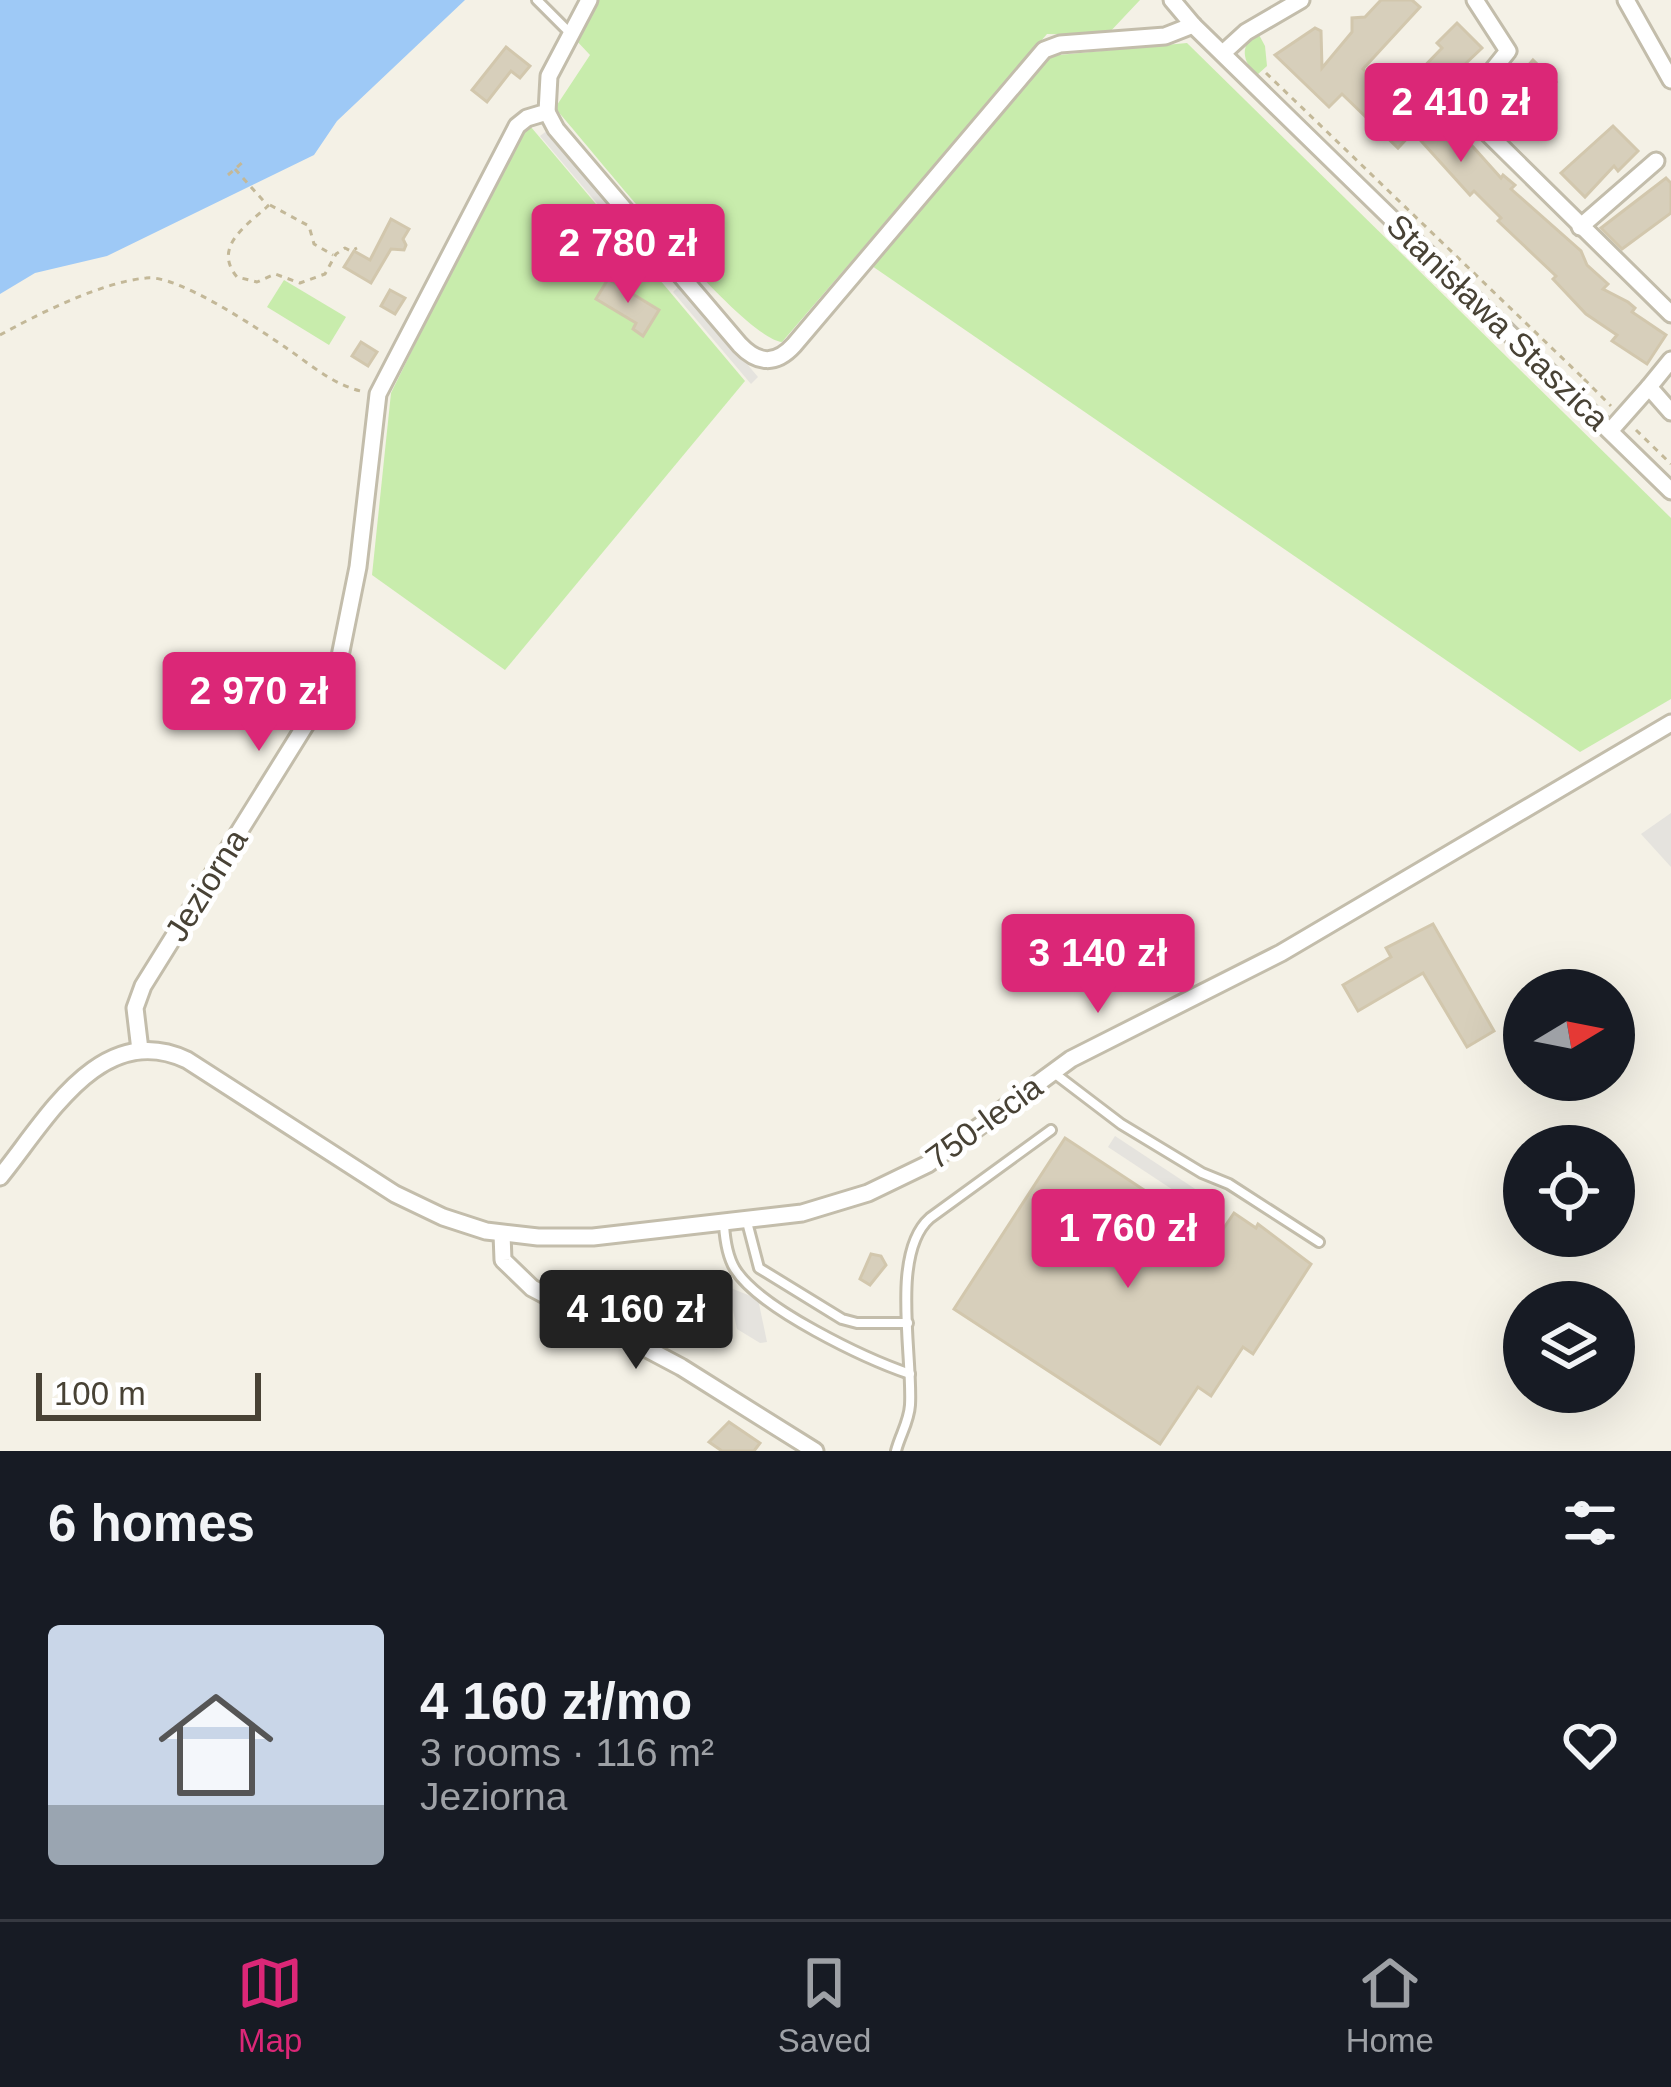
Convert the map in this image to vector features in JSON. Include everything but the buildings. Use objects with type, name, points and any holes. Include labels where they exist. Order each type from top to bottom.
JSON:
[{"type":"street","points":[[589,0],[546,85],[547,112],[556,129],[740,345],[767,362],[794,345],[1044,50],[1060,44],[1172,35],[1193,25]]},
{"type":"street","name":"Stanisława Staszica","points":[[1172,0],[1671,491]]},
{"type":"street","points":[[1223,53],[1246,32],[1301,0]]},
{"type":"street","points":[[1475,0],[1508,51],[1467,102],[1467,113],[1671,314]]},
{"type":"street","points":[[1626,0],[1671,80]]},
{"type":"street","name":"Jeziorna","points":[[140,1050],[137,997],[340,667],[358,567],[378,394],[518,126],[547,112]]},
{"type":"street","points":[[1580,227],[1657,161]]},
{"type":"street","points":[[1610,431],[1671,360]]},
{"type":"street","points":[[1649,387],[1671,412]]},
{"type":"street","name":"750-lecia","points":[[502,1234],[575,1238],[747,1222],[834,1204],[902,1178],[975,1134],[1053,1072],[1097,1045],[1268,960],[1671,723]]},
{"type":"street","points":[[0,1177],[84,1076],[105,1060],[140,1050],[188,1060],[411,1203],[502,1234],[503,1260],[532,1288],[681,1367],[815,1451]]},
{"type":"lane","points":[[537,0],[569,32]]},
{"type":"lane","points":[[1053,1072],[1121,1124],[1229,1184],[1319,1242]]},
{"type":"lane","points":[[896,1451],[909,1416],[910,1248],[922,1226],[1052,1130]]},
{"type":"lane","points":[[747,1222],[759,1268],[831,1315],[857,1323],[908,1323]]},
{"type":"lane","points":[[724,1225],[730,1259],[749,1285],[843,1348],[910,1374]]},
{"type":"path","points":[[1260,79],[1268,71],[1583,378]]},
{"type":"path","points":[[228,175],[243,162]]},
{"type":"path","points":[[235,169],[268,206]]},
{"type":"path","points":[[335,256],[314,244],[309,226],[271,203],[230,244],[230,268],[237,277],[257,282],[275,274],[300,283],[326,274],[345,248],[357,248]]},
{"type":"path","points":[[0,335],[51,307],[148,277],[175,284],[249,325],[346,388],[378,394]]},
{"type":"green space","points":[[598,0],[1140,0],[1107,35],[1047,34],[782,342],[762,332],[701,277],[555,108],[590,55],[574,38]]},
{"type":"green space","points":[[1258,33],[1267,66],[1257,75],[1245,53]]},
{"type":"green space","points":[[1187,43],[1671,518],[1671,699],[1580,752],[872,266],[1048,56]]},
{"type":"green space","points":[[531,127],[745,381],[505,670],[372,575],[391,393],[520,132]]},
{"type":"green space","points":[[284,280],[346,317],[329,345],[267,307]]},
{"type":"shaded area","points":[[548,130],[669,272],[661,279],[540,136]]},
{"type":"shaded area","points":[[680,285],[758,377],[751,384],[673,292]]},
{"type":"shaded area","points":[[1671,813],[1671,867],[1641,834]]},
{"type":"shaded area","points":[[1115,1136],[1221,1206],[1214,1217],[1108,1147]]},
{"type":"shaded area","points":[[728,1287],[758,1299],[767,1342],[760,1343],[737,1329]]},
{"type":"water","points":[[0,0],[465,0],[337,121],[314,155],[107,256],[35,273],[0,294]]}]
